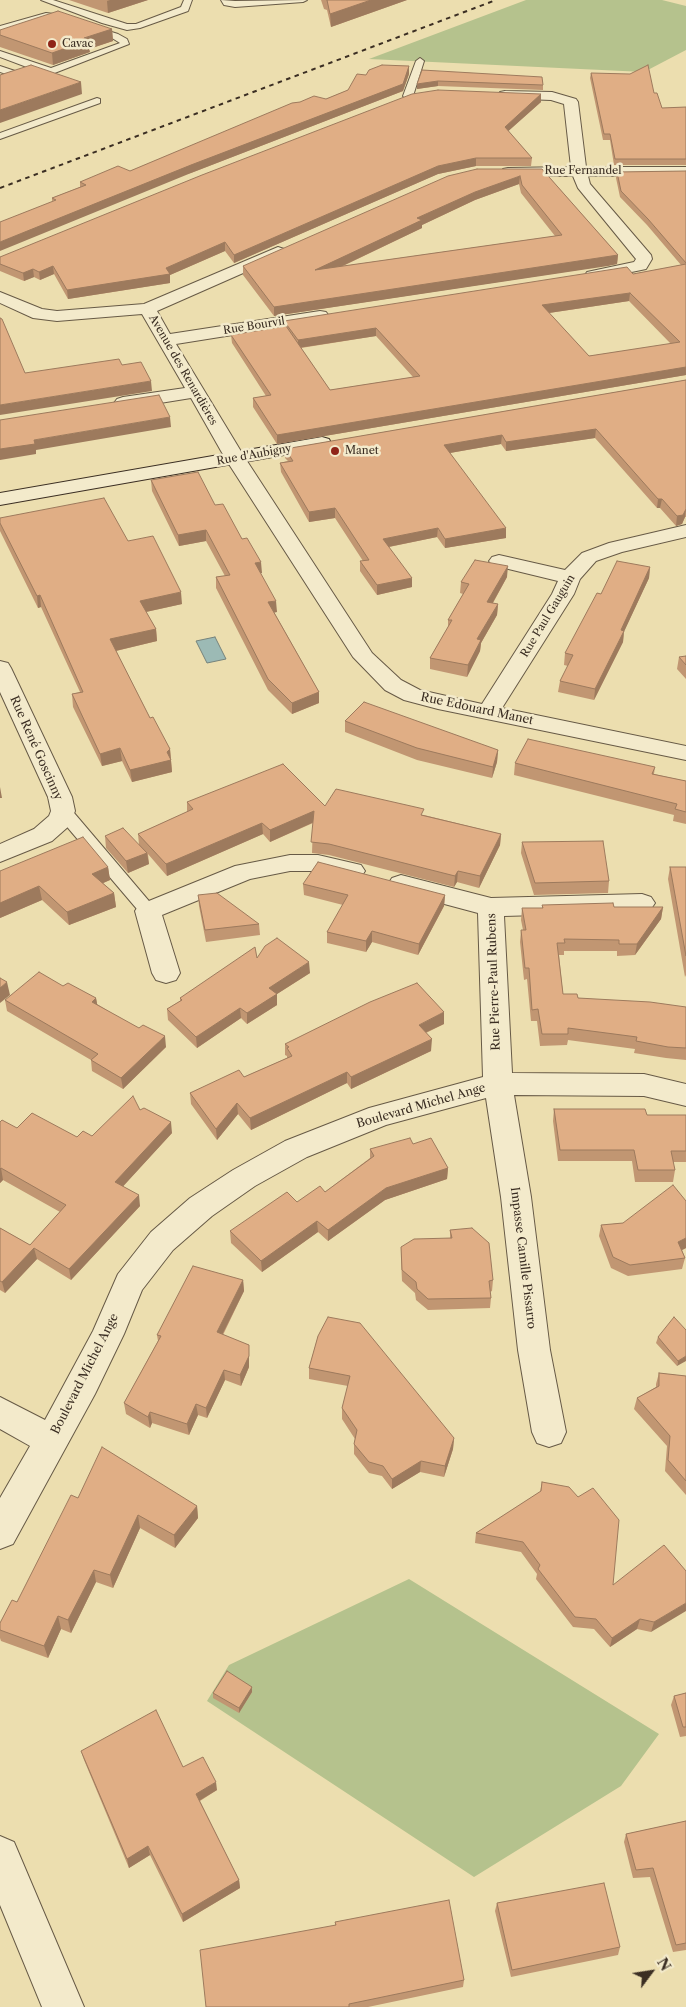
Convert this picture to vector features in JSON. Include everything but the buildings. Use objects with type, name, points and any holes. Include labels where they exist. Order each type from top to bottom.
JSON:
[{"type":"street","points":[[403,98],[423,94]]},
{"type":"street","points":[[495,94],[552,96],[571,102],[583,185],[643,255],[644,259],[640,266],[579,278]]},
{"type":"street","name":"Rue Fernandel","points":[[495,172],[686,171]]},
{"type":"street","points":[[147,309],[288,247]]},
{"type":"street","name":"Avenue des Renardières","points":[[0,297],[39,314],[57,316],[147,309],[234,458]]},
{"type":"street","name":"Rue Bourvil","points":[[166,340],[333,314]]},
{"type":"street","points":[[105,406],[195,392]]},
{"type":"street","name":"Rue d'Aubigny","points":[[0,499],[344,440]]},
{"type":"street","name":"Rue Edouard Manet","points":[[234,458],[364,657],[393,685],[412,695],[438,702],[686,753]]},
{"type":"street","name":"Rue Paul Gauguin","points":[[489,711],[563,594],[570,577],[589,557],[616,547],[686,532]]},
{"type":"street","points":[[500,561],[570,577]]},
{"type":"street","name":"Rue René Goscinny","points":[[0,668],[57,790],[63,811],[60,820],[43,835],[0,854]]},
{"type":"street","points":[[658,747],[686,734]]},
{"type":"street","name":"Rue Pierre-Paul Rubens","points":[[148,911],[244,872],[290,864],[318,862],[491,907],[498,1084]]},
{"type":"street","points":[[491,907],[642,903]]},
{"type":"street","points":[[148,911],[166,973]]},
{"type":"street","name":"Boulevard Michel Ange","points":[[0,1532],[50,1440],[70,1408],[108,1334],[129,1283],[162,1241],[201,1207],[244,1178],[296,1149],[379,1116],[498,1084],[644,1085],[686,1094]]},
{"type":"street","name":"Impasse Camille Pissarro","points":[[498,1084],[516,1197],[534,1350],[549,1432]]},
{"type":"street","points":[[0,1412],[50,1440]]},
{"type":"street","points":[[0,1856],[63,2007]]},
{"type":"lane","points":[[45,0],[127,27],[138,26],[185,9],[188,0]]},
{"type":"lane","points":[[225,0],[227,3],[235,4],[303,0]]},
{"type":"lane","points":[[0,29],[46,16],[56,16],[115,36],[124,41],[125,44],[52,71],[0,54]]},
{"type":"lane","points":[[403,98],[420,61]]},
{"type":"lane","points":[[0,68],[12,73],[0,77]]},
{"type":"lane","points":[[0,136],[97,101]]},
{"type":"lane","points":[[63,811],[148,911]]},
{"type":"green space","points":[[526,0],[662,0],[686,6],[686,50],[644,72],[369,59]]},
{"type":"green space","points":[[409,1579],[659,1734],[621,1786],[474,1877],[207,1701],[229,1665]]},
{"type":"water","points":[[215,637],[226,659],[207,663],[196,641]]},
{"type":"railway","points":[[0,188],[496,0]]},
{"type":"place","name":"Cavac","points":[[52,44]]},
{"type":"place","name":"Manet","points":[[335,451]]}]
